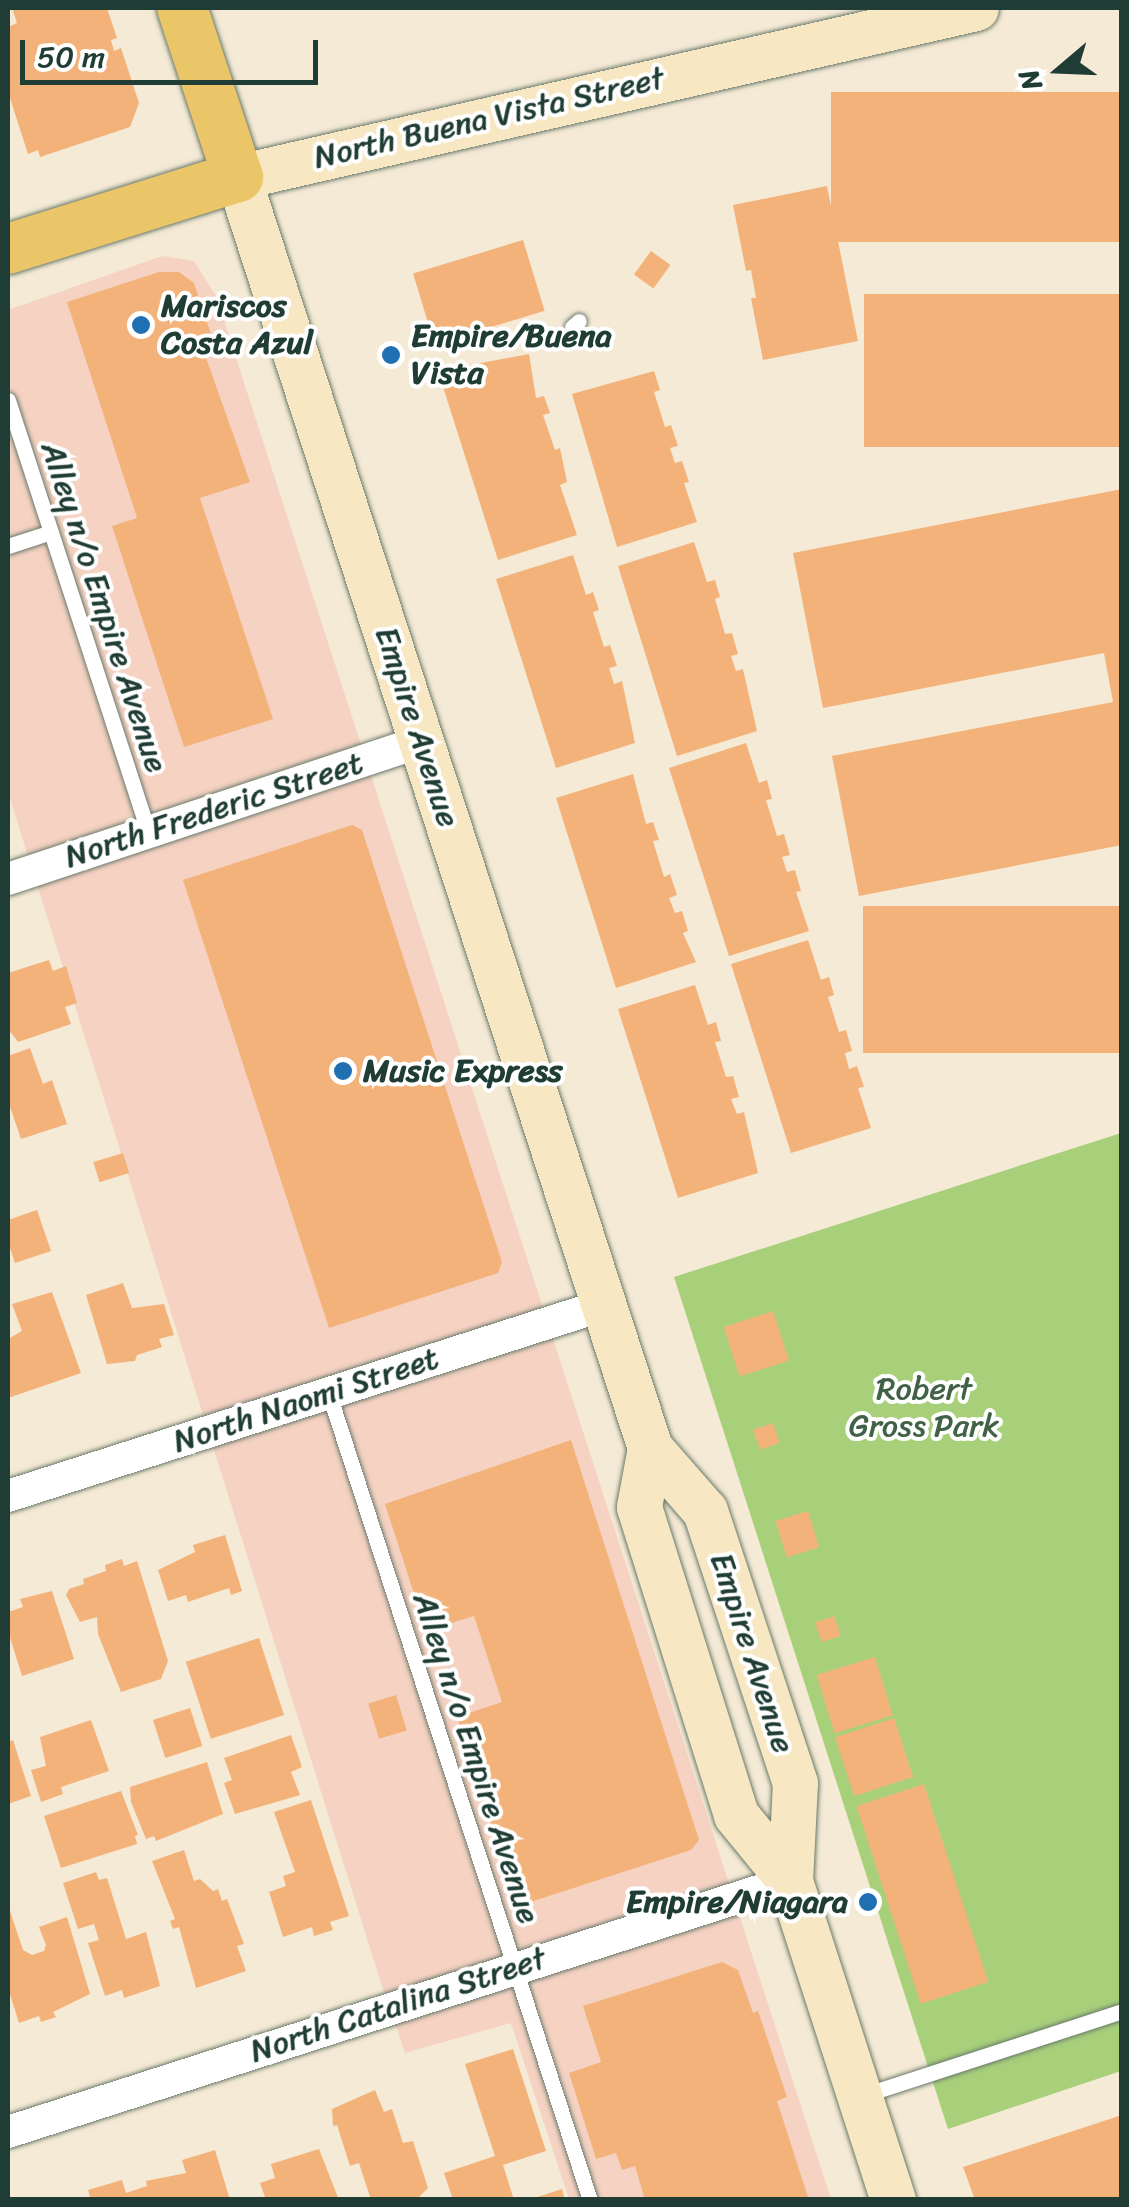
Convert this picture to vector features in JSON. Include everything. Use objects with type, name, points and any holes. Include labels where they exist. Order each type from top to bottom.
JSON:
[{"type":"main road","name":"Empire Avenue","points":[[182,8],[650,1448],[706,1510],[795,1783],[790,1881],[894,2200]]},
{"type":"main road","name":"North Buena Vista Street","points":[[8,249],[238,177],[976,8]]},
{"type":"main road","name":"Empire Avenue","points":[[650,1448],[639,1507],[736,1815],[790,1881]]},
{"type":"street","name":"North Frederic Street","points":[[8,879],[420,742]]},
{"type":"street","name":"North Naomi Street","points":[[8,1496],[604,1306]]},
{"type":"street","name":"North Catalina Street","points":[[8,2132],[790,1881]]},
{"type":"lane","name":"Alley n/o Empire Avenue","points":[[8,400],[148,831]]},
{"type":"lane","points":[[8,546],[51,532]]},
{"type":"lane","name":"Alley n/o Empire Avenue","points":[[328,1391],[590,2200]]},
{"type":"lane","points":[[860,2096],[1122,2011]]},
{"type":"shaded area","points":[[162,256],[194,261],[216,296],[831,2199],[569,2199],[511,2023],[405,2053],[8,792],[8,310]]},
{"type":"green space","name":"Robert Gross Park","points":[[1121,1133],[1121,2071],[948,2129],[674,1277]]},
{"type":"building","points":[[12,8],[107,8],[117,38],[111,40],[114,51],[121,48],[139,103],[130,127],[40,157],[38,150],[28,154],[8,92],[8,27],[17,23]]},
{"type":"building","points":[[831,92],[1122,92],[1122,242],[831,242]]},
{"type":"building","points":[[827,186],[858,341],[763,360],[751,298],[756,298],[751,270],[746,271],[733,205]]},
{"type":"building","points":[[523,240],[545,311],[435,344],[413,274]]},
{"type":"building","points":[[651,251],[670,265],[653,289],[634,274]]},
{"type":"building","points":[[159,272],[179,272],[194,283],[216,349],[204,352],[250,482],[200,498],[273,719],[184,747],[112,526],[137,518],[67,302]]},
{"type":"building","points":[[864,294],[1122,294],[1122,447],[864,447]]},
{"type":"building","points":[[529,354],[536,398],[544,396],[550,413],[543,415],[555,450],[560,448],[567,482],[560,485],[577,535],[498,560],[438,371]]},
{"type":"building","points":[[654,371],[660,390],[654,392],[665,427],[671,425],[678,446],[670,448],[675,463],[682,461],[689,482],[684,483],[697,522],[617,547],[572,394]]},
{"type":"building","points":[[1122,489],[1122,845],[859,896],[832,756],[1113,702],[1104,653],[823,708],[793,553]]},
{"type":"building","points":[[694,542],[707,582],[715,580],[720,597],[715,599],[725,634],[732,633],[738,654],[731,656],[736,671],[743,669],[757,731],[677,756],[618,566]]},
{"type":"building","points":[[573,555],[586,595],[593,592],[599,610],[593,612],[604,647],[610,645],[617,666],[609,668],[614,684],[622,681],[635,743],[556,768],[496,579]]},
{"type":"building","points":[[746,743],[759,783],[767,780],[772,799],[766,800],[777,836],[784,834],[790,855],[782,857],[787,872],[795,870],[801,891],[796,892],[809,931],[729,956],[669,768]]},
{"type":"building","points":[[633,774],[646,824],[653,822],[659,840],[653,841],[664,877],[670,874],[677,895],[669,898],[675,913],[682,911],[688,931],[683,933],[696,962],[616,988],[556,798]]},
{"type":"building","name":"Music Express","points":[[352,825],[362,830],[502,1262],[498,1273],[329,1328],[183,880]]},
{"type":"building","points":[[863,906],[1122,906],[1122,1053],[863,1053]]},
{"type":"building","points":[[808,940],[821,980],[829,977],[834,995],[828,997],[839,1032],[846,1030],[852,1051],[845,1053],[849,1069],[857,1066],[864,1087],[858,1088],[871,1128],[791,1153],[731,964]]},
{"type":"building","points":[[49,960],[53,971],[66,966],[77,1003],[65,1007],[71,1024],[18,1042],[8,1029],[8,973]]},
{"type":"building","points":[[695,985],[708,1025],[716,1022],[721,1041],[715,1042],[726,1077],[733,1076],[739,1097],[731,1099],[737,1114],[744,1112],[758,1173],[678,1198],[618,1009]]},
{"type":"building","points":[[30,1048],[43,1084],[52,1080],[67,1124],[21,1139],[8,1101],[8,1056]]},
{"type":"building","points":[[123,1153],[129,1173],[99,1182],[93,1162]]},
{"type":"building","points":[[37,1210],[51,1251],[15,1263],[8,1242],[8,1220]]},
{"type":"building","points":[[123,1283],[132,1308],[164,1304],[174,1335],[159,1339],[162,1347],[137,1355],[135,1361],[107,1364],[86,1295]]},
{"type":"building","points":[[52,1292],[81,1373],[8,1398],[8,1339],[22,1331],[12,1304]]},
{"type":"building","points":[[773,1311],[789,1360],[740,1377],[724,1327]]},
{"type":"building","points":[[773,1423],[780,1443],[760,1450],[753,1430]]},
{"type":"building","points":[[571,1440],[699,1840],[691,1850],[515,1907],[457,1717],[502,1702],[474,1616],[426,1631],[385,1504]]},
{"type":"building","points":[[808,1511],[819,1547],[787,1557],[775,1521]]},
{"type":"building","points":[[225,1535],[242,1591],[231,1595],[229,1588],[188,1602],[186,1595],[168,1601],[158,1570],[195,1552],[193,1545]]},
{"type":"building","points":[[122,1559],[124,1566],[137,1561],[168,1661],[161,1679],[121,1692],[98,1634],[97,1617],[80,1622],[66,1595],[69,1589],[84,1584],[83,1579],[106,1571],[105,1565]]},
{"type":"building","points":[[52,1591],[74,1659],[22,1676],[8,1631],[8,1612],[23,1607],[20,1599]]},
{"type":"building","points":[[834,1616],[841,1636],[822,1642],[815,1623]]},
{"type":"building","points":[[259,1638],[284,1715],[211,1739],[186,1662]]},
{"type":"building","points":[[875,1657],[893,1715],[835,1733],[817,1675]]},
{"type":"building","points":[[396,1695],[407,1730],[379,1739],[368,1703]]},
{"type":"building","points":[[190,1708],[202,1746],[165,1758],[153,1720]]},
{"type":"building","points":[[894,1718],[913,1777],[854,1796],[835,1737]]},
{"type":"building","points":[[91,1720],[109,1771],[61,1787],[63,1794],[41,1802],[31,1770],[46,1766],[40,1737]]},
{"type":"building","points":[[291,1735],[302,1767],[291,1772],[300,1795],[235,1814],[224,1783],[232,1780],[224,1758]]},
{"type":"building","points":[[13,1740],[31,1796],[8,1804],[8,1742]]},
{"type":"building","points":[[207,1762],[223,1814],[156,1841],[154,1836],[146,1839],[131,1802],[130,1787]]},
{"type":"building","points":[[924,1784],[988,1982],[921,2004],[856,1806]]},
{"type":"building","points":[[121,1791],[138,1835],[137,1844],[61,1868],[44,1816]]},
{"type":"building","points":[[311,1800],[349,1916],[330,1922],[333,1930],[314,1936],[312,1927],[283,1937],[269,1892],[286,1886],[283,1876],[295,1872],[274,1812]]},
{"type":"building","points":[[184,1850],[194,1881],[200,1879],[213,1891],[218,1889],[222,1901],[227,1899],[244,1944],[237,1946],[246,1971],[196,1988],[179,1927],[173,1929],[170,1921],[175,1919],[152,1861]]},
{"type":"building","points":[[96,1872],[99,1880],[107,1878],[126,1939],[146,1932],[160,1986],[124,1998],[122,1990],[105,1996],[88,1943],[99,1940],[94,1924],[78,1929],[63,1883]]},
{"type":"building","points":[[8,1905],[23,1950],[32,1955],[44,1951],[46,1945],[39,1927],[67,1917],[90,1994],[53,2012],[56,2017],[41,2022],[39,2016],[19,2023],[8,1988]]},
{"type":"building","points":[[722,1962],[738,1970],[753,2013],[758,2011],[787,2097],[777,2101],[809,2200],[645,2200],[635,2166],[622,2170],[616,2153],[596,2159],[569,2073],[601,2062],[583,2006]]},
{"type":"building","points":[[513,2049],[546,2151],[503,2165],[514,2200],[453,2200],[444,2173],[495,2156],[465,2064]]},
{"type":"building","points":[[375,2090],[384,2112],[392,2109],[403,2143],[413,2141],[428,2188],[416,2200],[371,2200],[359,2163],[350,2166],[337,2125],[333,2126],[332,2109]]},
{"type":"building","points":[[1122,2115],[1122,2200],[975,2200],[963,2167]]},
{"type":"building","points":[[319,2149],[339,2200],[266,2200],[260,2183],[275,2178],[271,2164]]},
{"type":"building","points":[[215,2150],[230,2200],[91,2200],[88,2190],[122,2180],[126,2193],[147,2186],[146,2181],[186,2173],[182,2160]]},
{"type":"building","points":[[562,2189],[565,2200],[531,2200],[531,2199]]},
{"type":"place","name":"Mariscos Costa Azul","points":[[141,325]]},
{"type":"place","name":"Empire/Buena Vista","points":[[391,355]]},
{"type":"place","name":"Music Express","points":[[343,1071]]},
{"type":"place","name":"Empire/Niagara","points":[[868,1902]]}]
